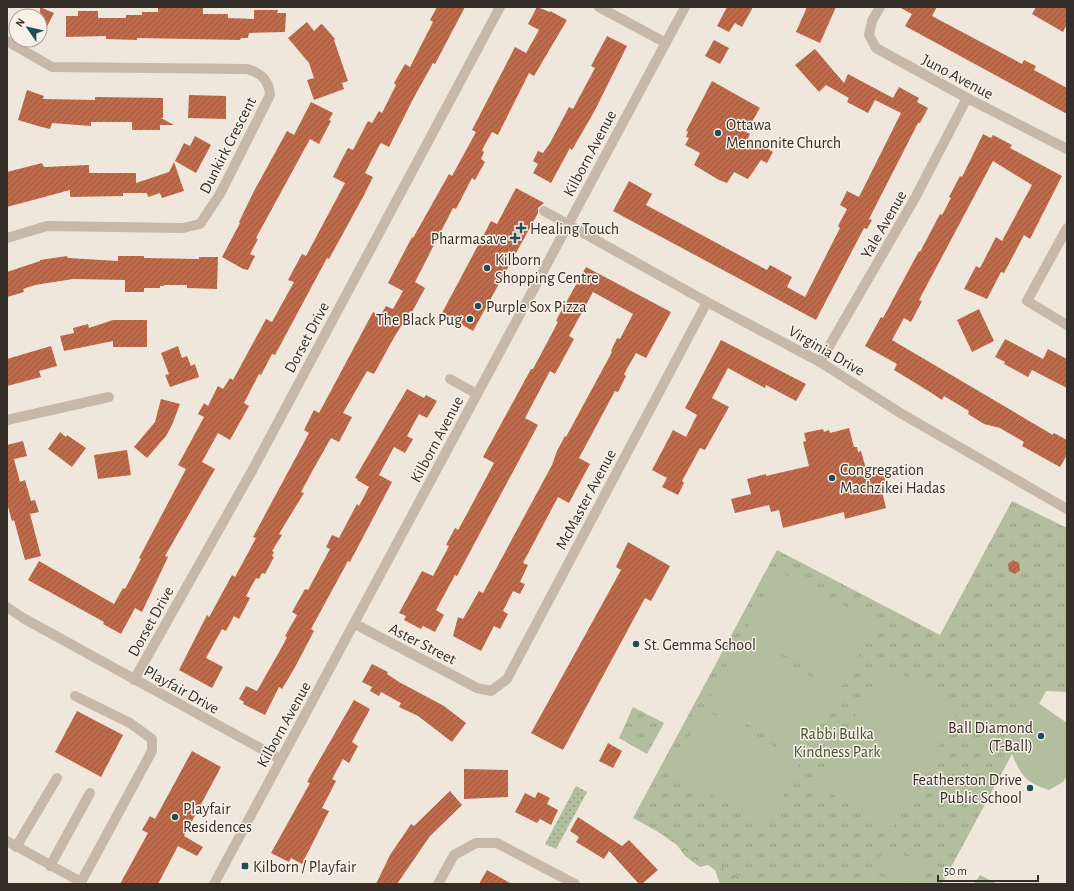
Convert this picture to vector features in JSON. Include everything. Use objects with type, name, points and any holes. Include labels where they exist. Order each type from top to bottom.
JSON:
[{"type":"street","name":"Dorset Drive","points":[[134,680],[253,469],[500,7]]},
{"type":"street","points":[[599,7],[666,43]]},
{"type":"street","name":"Kilborn Avenue","points":[[214,884],[280,759],[355,624],[568,223],[685,7]]},
{"type":"street","name":"Juno Avenue","points":[[880,7],[872,21],[868,35],[876,48],[967,98],[1067,149]]},
{"type":"street","name":"Dunkirk Crescent","points":[[7,41],[52,67],[247,69],[256,72],[264,78],[269,85],[270,95],[220,194],[200,224],[183,228],[47,226],[7,238]]},
{"type":"street","name":"Yale Avenue","points":[[820,362],[915,198],[967,98]]},
{"type":"street","name":"Virginia Drive","points":[[544,211],[568,223],[707,302],[820,362],[902,414],[1067,509]]},
{"type":"street","points":[[1067,228],[1027,301],[1067,325]]},
{"type":"street","name":"McMaster Avenue","points":[[477,688],[491,691],[506,679],[707,302]]},
{"type":"street","points":[[450,379],[477,394]]},
{"type":"street","points":[[7,420],[109,397]]},
{"type":"street","name":"Playfair Drive","points":[[7,608],[134,680],[280,759]]},
{"type":"street","name":"Aster Street","points":[[355,624],[477,688]]},
{"type":"street","points":[[7,841],[81,882],[152,752],[152,739],[130,723],[76,696]]},
{"type":"street","points":[[16,846],[57,778]]},
{"type":"street","points":[[50,866],[90,793]]},
{"type":"street","points":[[438,884],[454,855],[476,843],[497,843],[575,884]]},
{"type":"green space","name":"Rabbi Bulka Kindness Park","points":[[1012,501],[1067,528],[1067,692],[1046,691],[942,884],[753,884],[633,818],[777,550],[940,635]]},
{"type":"green space","points":[[777,570],[876,622],[842,686],[744,634]]},
{"type":"green space","points":[[740,639],[839,691],[805,754],[707,703]]},
{"type":"green space","points":[[884,664],[961,706],[893,828],[817,786]]},
{"type":"green space","name":"Ball Diamond (T-Ball)","points":[[1034,700],[1067,723],[1067,776],[1063,782],[1049,790],[1033,784],[1024,776],[1010,749],[1024,709]]},
{"type":"green space","points":[[633,707],[664,723],[647,754],[619,738]]},
{"type":"green space","points":[[703,709],[801,761],[768,825],[670,773]]},
{"type":"green space","points":[[576,786],[587,792],[556,849],[545,844]]},
{"type":"green space","points":[[648,825],[811,884],[720,884],[715,870],[708,865],[700,867],[685,856],[677,845]]},
{"type":"green space","points":[[885,846],[928,866],[919,884],[913,884],[876,865]]},
{"type":"green space","points":[[872,872],[897,884],[866,884]]},
{"type":"green space","points":[[980,875],[997,884],[974,884]]},
{"type":"building","points":[[158,7],[203,7],[203,14],[228,14],[228,18],[254,19],[254,10],[278,10],[277,13],[286,13],[285,32],[249,33],[248,38],[241,38],[240,40],[137,38],[137,40],[106,39],[106,36],[66,37],[66,16],[78,16],[78,11],[98,11],[98,18],[126,18],[126,15],[142,15],[142,12],[158,12]]},
{"type":"building","points":[[437,7],[465,7],[435,64],[433,63],[412,101],[389,147],[381,143],[379,146],[365,173],[373,177],[363,197],[329,259],[327,258],[275,355],[272,354],[261,375],[259,374],[244,403],[249,406],[230,440],[218,433],[202,462],[215,469],[165,556],[168,557],[142,612],[135,608],[121,634],[103,624],[104,622],[28,580],[39,561],[114,604],[123,588],[125,589],[141,559],[139,558],[186,469],[178,465],[204,417],[198,414],[204,403],[208,406],[218,386],[223,389],[230,378],[233,380],[266,319],[272,322],[294,282],[288,280],[302,254],[306,256],[345,183],[333,177],[341,161],[348,148],[353,150],[368,121],[372,123],[379,111],[382,113],[396,85],[394,83],[405,64],[410,67],[433,22],[430,20]]},
{"type":"building","points":[[537,7],[550,11],[567,20],[534,76],[529,73],[498,135],[492,132],[482,150],[484,152],[481,159],[485,162],[475,180],[472,178],[456,209],[453,208],[415,282],[425,288],[412,312],[410,311],[374,374],[367,371],[343,413],[352,417],[339,442],[331,438],[314,468],[301,492],[304,493],[279,534],[282,535],[272,551],[274,552],[272,556],[274,557],[265,574],[262,573],[259,579],[256,578],[246,596],[250,598],[239,619],[234,616],[226,631],[222,629],[206,658],[223,667],[212,688],[179,670],[207,615],[209,617],[232,575],[235,577],[256,538],[253,537],[309,433],[304,430],[314,410],[319,413],[373,312],[380,316],[386,306],[393,309],[403,291],[388,283],[412,237],[413,238],[449,174],[452,176],[476,132],[472,130],[515,47],[526,53],[539,30],[528,24]]},
{"type":"building","points":[[727,7],[753,7],[742,27],[735,23],[729,32],[717,26]]},
{"type":"building","points":[[807,7],[836,7],[820,43],[796,32]]},
{"type":"building","points":[[899,7],[937,7],[932,16],[1022,64],[1024,60],[1036,66],[1034,70],[1067,88],[1067,114],[905,26],[912,14]]},
{"type":"building","points":[[1036,7],[1067,7],[1067,24],[1063,32],[1032,14]]},
{"type":"building","points":[[48,10],[54,13],[48,25]]},
{"type":"building","points":[[307,22],[314,31],[321,24],[323,25],[335,39],[334,40],[348,81],[342,83],[344,89],[314,100],[307,80],[314,78],[309,63],[288,38]]},
{"type":"building","points":[[607,36],[627,46],[594,112],[572,150],[570,148],[551,183],[533,173],[538,164],[533,161],[538,151],[543,153],[550,143],[569,107],[573,109],[595,68],[591,66]]},
{"type":"building","points":[[714,40],[729,48],[720,64],[705,56]]},
{"type":"building","points":[[815,49],[844,83],[848,74],[893,98],[899,87],[919,98],[917,102],[928,108],[920,123],[918,123],[869,219],[872,220],[867,229],[864,228],[816,320],[613,211],[629,181],[652,194],[646,205],[767,270],[770,265],[792,277],[787,287],[805,297],[840,228],[838,226],[847,209],[840,205],[847,191],[859,197],[901,113],[875,100],[868,113],[847,102],[849,98],[826,85],[819,92],[795,65]]},
{"type":"building","name":"Ottawa Mennonite Church","points":[[712,81],[760,108],[746,132],[750,134],[748,138],[773,152],[767,163],[761,160],[748,179],[734,172],[727,183],[719,180],[694,165],[700,153],[685,145],[689,138],[686,137],[688,132],[686,131]]},
{"type":"building","points":[[27,90],[44,96],[43,99],[95,100],[95,97],[163,98],[163,118],[161,118],[174,125],[160,125],[160,130],[132,130],[132,122],[91,122],[91,126],[52,123],[50,129],[18,120]]},
{"type":"building","points":[[189,95],[226,96],[226,119],[188,118]]},
{"type":"building","points":[[311,102],[333,113],[329,120],[331,121],[319,144],[310,139],[256,238],[258,239],[250,254],[255,256],[248,270],[243,269],[222,257],[240,223],[239,222],[254,191],[287,131],[294,135]]},
{"type":"building","points":[[983,134],[991,138],[993,135],[1012,145],[1010,148],[1062,176],[1030,239],[1024,235],[1004,273],[1001,272],[987,299],[964,289],[976,266],[980,268],[996,237],[1002,241],[1032,185],[993,161],[919,300],[922,301],[911,322],[904,318],[892,340],[1053,435],[1054,433],[1067,440],[1067,455],[1060,467],[1022,446],[1024,442],[1000,428],[984,424],[968,414],[969,411],[944,396],[942,400],[894,370],[897,364],[865,346],[881,317],[883,318],[940,214],[942,215],[951,198],[949,197],[960,176],[962,177]]},
{"type":"building","points":[[195,136],[211,145],[196,173],[175,161],[184,143],[190,146]]},
{"type":"building","points":[[174,162],[184,191],[162,198],[160,193],[148,197],[147,193],[123,193],[123,196],[70,197],[70,190],[7,207],[7,172],[42,163],[44,167],[89,165],[89,173],[136,173],[136,183],[169,172]]},
{"type":"building","name":"Kilborn Shopping Centre","points":[[516,188],[544,203],[538,208],[538,213],[473,331],[442,313],[491,221],[497,224]]},
{"type":"building","points":[[67,256],[68,258],[118,261],[118,256],[199,259],[199,257],[218,257],[217,289],[187,288],[187,285],[164,285],[160,286],[160,288],[144,288],[144,292],[125,292],[125,280],[73,279],[35,285],[23,289],[24,292],[7,297],[7,272],[40,260]]},
{"type":"building","points":[[586,267],[671,312],[646,358],[636,353],[624,374],[626,376],[618,392],[615,391],[579,458],[590,464],[569,503],[558,497],[523,563],[528,565],[520,582],[525,584],[520,594],[513,591],[503,611],[508,614],[500,629],[494,626],[481,651],[453,636],[458,617],[463,619],[479,591],[483,593],[552,465],[565,436],[566,437],[612,352],[611,351],[617,338],[620,339],[633,314],[593,292],[569,336],[574,339],[555,374],[550,371],[525,418],[538,425],[457,576],[455,575],[436,610],[444,615],[435,632],[423,626],[421,629],[404,620],[406,616],[399,613],[422,571],[433,576],[449,546],[446,545],[455,528],[458,530],[468,512],[494,463],[483,457],[531,369],[533,369],[558,322],[556,321],[559,315]]},
{"type":"building","points":[[979,309],[994,341],[972,352],[957,320]]},
{"type":"building","points":[[113,320],[147,320],[147,347],[113,347],[113,341],[64,351],[60,336],[74,333],[73,328],[88,324],[89,328]]},
{"type":"building","points":[[1005,339],[1043,359],[1048,349],[1067,359],[1067,388],[1032,370],[1028,377],[1004,364],[1005,362],[995,357]]},
{"type":"building","points":[[721,340],[806,384],[796,401],[766,385],[765,388],[728,368],[712,398],[729,407],[705,450],[700,448],[682,481],[684,483],[678,495],[662,487],[667,478],[652,470],[673,430],[686,437],[697,415],[685,408]]},
{"type":"building","points":[[51,346],[57,366],[39,371],[41,377],[7,386],[7,359]]},
{"type":"building","points":[[178,346],[182,358],[187,356],[191,366],[195,364],[199,377],[170,387],[165,375],[169,374],[161,353]]},
{"type":"building","points":[[407,389],[424,398],[426,395],[437,401],[427,418],[419,414],[407,436],[413,439],[405,453],[394,447],[379,475],[392,482],[350,562],[348,561],[311,629],[314,631],[294,669],[282,689],[279,687],[265,715],[243,704],[244,702],[239,699],[246,686],[257,691],[283,645],[287,637],[285,636],[297,615],[292,612],[305,589],[308,590],[330,549],[326,547],[332,535],[339,538],[357,504],[359,506],[369,487],[355,478]]},
{"type":"building","points":[[161,399],[180,404],[166,436],[147,458],[134,447],[155,422]]},
{"type":"building","name":"Congregation Machzikei Hadas","points":[[849,428],[854,447],[857,447],[858,452],[861,451],[868,476],[883,472],[887,485],[881,487],[886,508],[845,519],[844,512],[783,528],[779,510],[771,512],[769,505],[735,513],[731,499],[751,494],[747,479],[809,466],[803,442],[806,441],[804,433],[823,429],[824,432],[829,430],[830,433]]},
{"type":"building","points":[[60,432],[86,448],[72,467],[48,449]]},
{"type":"building","points":[[23,441],[27,456],[14,459],[20,482],[25,480],[31,501],[35,500],[39,512],[30,514],[41,556],[25,560],[14,520],[12,521],[7,503],[7,445]]},
{"type":"building","points":[[127,450],[131,475],[98,479],[94,455]]},
{"type":"building","points":[[628,542],[670,566],[651,601],[645,598],[563,750],[531,733],[621,570],[616,567]]},
{"type":"building","points":[[1013,560],[1019,563],[1020,570],[1015,574],[1009,571],[1008,564]]},
{"type":"building","points":[[372,664],[388,672],[387,674],[399,682],[444,706],[466,723],[452,742],[418,716],[399,707],[401,703],[381,692],[379,696],[370,691],[372,687],[362,682]]},
{"type":"building","points":[[354,700],[370,709],[352,742],[358,746],[349,763],[343,759],[332,779],[336,781],[322,808],[329,811],[302,864],[291,858],[289,862],[271,853],[310,783],[307,782]]},
{"type":"building","points":[[77,711],[123,735],[101,777],[55,752]]},
{"type":"building","points":[[608,743],[622,751],[613,768],[599,761]]},
{"type":"building","name":"Playfair Residences","points":[[192,751],[221,767],[184,836],[203,847],[197,856],[178,846],[158,884],[120,884],[148,833],[142,830],[150,816],[155,819]]},
{"type":"building","points":[[464,769],[508,770],[508,797],[464,799]]},
{"type":"building","points":[[450,791],[462,805],[430,836],[397,884],[376,884],[390,855],[411,824],[414,826]]},
{"type":"building","points":[[538,792],[550,798],[547,804],[558,810],[551,825],[540,819],[537,823],[515,812],[525,793],[535,798]]},
{"type":"building","points":[[578,817],[622,846],[629,840],[658,870],[642,884],[639,884],[609,851],[604,859],[576,842],[579,837],[570,831]]},
{"type":"building","points":[[487,870],[512,884],[479,884]]},
{"type":"place","name":"Ottawa Mennonite Church","points":[[718,133]]},
{"type":"place","name":"Healing Touch","points":[[521,228]]},
{"type":"place","name":"Pharmasave","points":[[515,238]]},
{"type":"place","name":"Kilborn Shopping Centre","points":[[487,268]]},
{"type":"place","name":"Purple Sox Pizza","points":[[478,306]]},
{"type":"place","name":"The Black Pug","points":[[470,319]]},
{"type":"place","name":"Congregation Machzikei Hadas","points":[[832,478]]},
{"type":"place","name":"St. Gemma School","points":[[636,644]]},
{"type":"place","name":"Ball Diamond (T-Ball)","points":[[1041,736]]},
{"type":"place","name":"Featherston Drive Public School","points":[[1030,788]]},
{"type":"place","name":"Playfair Residences","points":[[175,817]]},
{"type":"place","name":"Kilborn / Playfair","points":[[245,866]]}]
